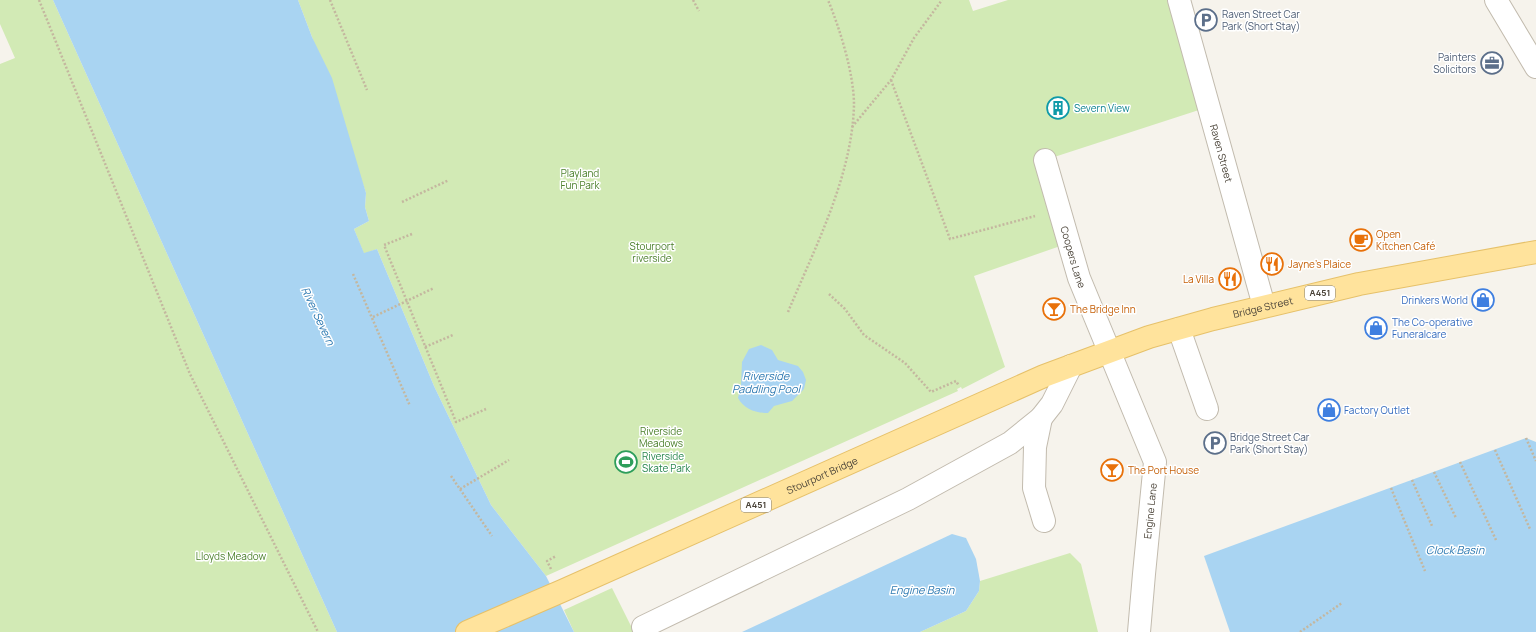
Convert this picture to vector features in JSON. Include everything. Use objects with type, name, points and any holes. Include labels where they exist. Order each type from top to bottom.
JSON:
[{"type":"main road","name":"Bridge Street","points":[[1044,376],[1108,352],[1179,329],[1264,306],[1359,284],[1536,252]]},
{"type":"main road","name":"Stourport Bridge","points":[[467,632],[1044,376]]},
{"type":"street","points":[[1496,0],[1536,67]]},
{"type":"street","name":"Raven Street","points":[[1181,8],[1264,306]]},
{"type":"street","name":"Coopers Lane","points":[[1045,160],[1079,278],[1108,352]]},
{"type":"street","points":[[1179,329],[1207,409]]},
{"type":"street","name":"Engine Lane","points":[[1108,352],[1121,378],[1155,462],[1139,632]]},
{"type":"street","points":[[643,627],[908,499],[1010,443],[1041,418],[1052,404],[1070,366]]},
{"type":"street","points":[[1041,418],[1035,447],[1034,488],[1044,521]]},
{"type":"path","points":[[39,0],[190,374],[318,632]]},
{"type":"path","points":[[330,0],[367,90]]},
{"type":"path","points":[[693,0],[698,11]]},
{"type":"path","points":[[788,312],[830,213],[850,146],[854,104],[850,75],[835,17],[828,0]]},
{"type":"path","points":[[852,127],[891,80],[914,38],[942,0]]},
{"type":"path","points":[[891,80],[950,239],[1039,215]]},
{"type":"path","points":[[402,202],[449,180]]},
{"type":"path","points":[[412,234],[384,246],[456,422],[486,409]]},
{"type":"path","points":[[353,274],[410,406]]},
{"type":"path","points":[[372,317],[434,288]]},
{"type":"path","points":[[829,294],[845,309],[864,335],[905,363],[931,392],[954,382]]},
{"type":"path","points":[[425,347],[453,335]]},
{"type":"path","points":[[1526,438],[1536,461]]},
{"type":"path","points":[[1495,450],[1530,529]]},
{"type":"path","points":[[460,489],[509,460]]},
{"type":"path","points":[[1460,462],[1496,540]]},
{"type":"path","points":[[1434,472],[1456,518]]},
{"type":"path","points":[[451,476],[492,536]]},
{"type":"path","points":[[1412,480],[1432,526]]},
{"type":"path","points":[[1391,488],[1425,571]]},
{"type":"path","points":[[547,560],[556,556]]},
{"type":"path","points":[[1300,632],[1342,603]]},
{"type":"green space","name":"Lloyds Meadow","points":[[0,0],[53,0],[337,632],[0,632],[0,64],[15,58],[0,24]]},
{"type":"green space","name":"Stourport riverside","points":[[298,0],[969,0],[973,11],[1008,0],[1167,0],[1202,109],[1045,160],[1069,243],[974,276],[1005,367],[962,389],[961,387],[957,389],[958,391],[546,576],[491,505],[434,386],[377,249],[364,254],[354,229],[369,221],[365,207],[366,193]]},
{"type":"green space","points":[[1070,553],[1081,564],[1098,632],[920,632],[966,611],[979,591],[980,581]]},
{"type":"green space","points":[[612,588],[634,632],[574,632],[564,610]]},
{"type":"water","name":"River Severn","points":[[53,0],[298,0],[312,37],[332,78],[366,193],[365,207],[369,221],[354,229],[364,253],[377,249],[434,386],[491,505],[546,576],[574,632],[337,632]]},
{"type":"water","name":"Riverside Paddling Pool","points":[[761,345],[772,350],[778,360],[798,366],[803,372],[806,380],[804,389],[792,401],[774,406],[768,413],[750,410],[740,402],[738,398],[741,385],[742,362],[749,349]]},
{"type":"water","name":"Clock Basin","points":[[1526,438],[1536,442],[1536,632],[1230,632],[1204,556]]},
{"type":"water","name":"Engine Basin","points":[[952,534],[966,538],[976,559],[980,581],[979,591],[966,611],[920,632],[742,632]]},
{"type":"place","name":"Raven Street Car Park (Short Stay)","points":[[1206,20]]},
{"type":"place","name":"Painters Solicitors","points":[[1492,63]]},
{"type":"place","name":"Severn View","points":[[1058,108]]},
{"type":"place","name":"Open Kitchen Café","points":[[1361,240]]},
{"type":"place","name":"Jayne's Plaice","points":[[1272,264]]},
{"type":"place","name":"La Villa","points":[[1230,279]]},
{"type":"place","name":"Drinkers World","points":[[1483,300]]},
{"type":"place","name":"The Bridge Inn","points":[[1054,309]]},
{"type":"place","name":"The Co-operative Funeralcare","points":[[1376,328]]},
{"type":"place","name":"Factory Outlet","points":[[1329,410]]},
{"type":"place","name":"Bridge Street Car Park (Short Stay)","points":[[1215,443]]},
{"type":"place","name":"Riverside Skate Park","points":[[626,462]]},
{"type":"place","name":"The Port House","points":[[1112,470]]},
{"type":"park label","name":"Playland Fun Park","points":[[580,178]]},
{"type":"park label","name":"Riverside Meadows","points":[[661,436]]}]
